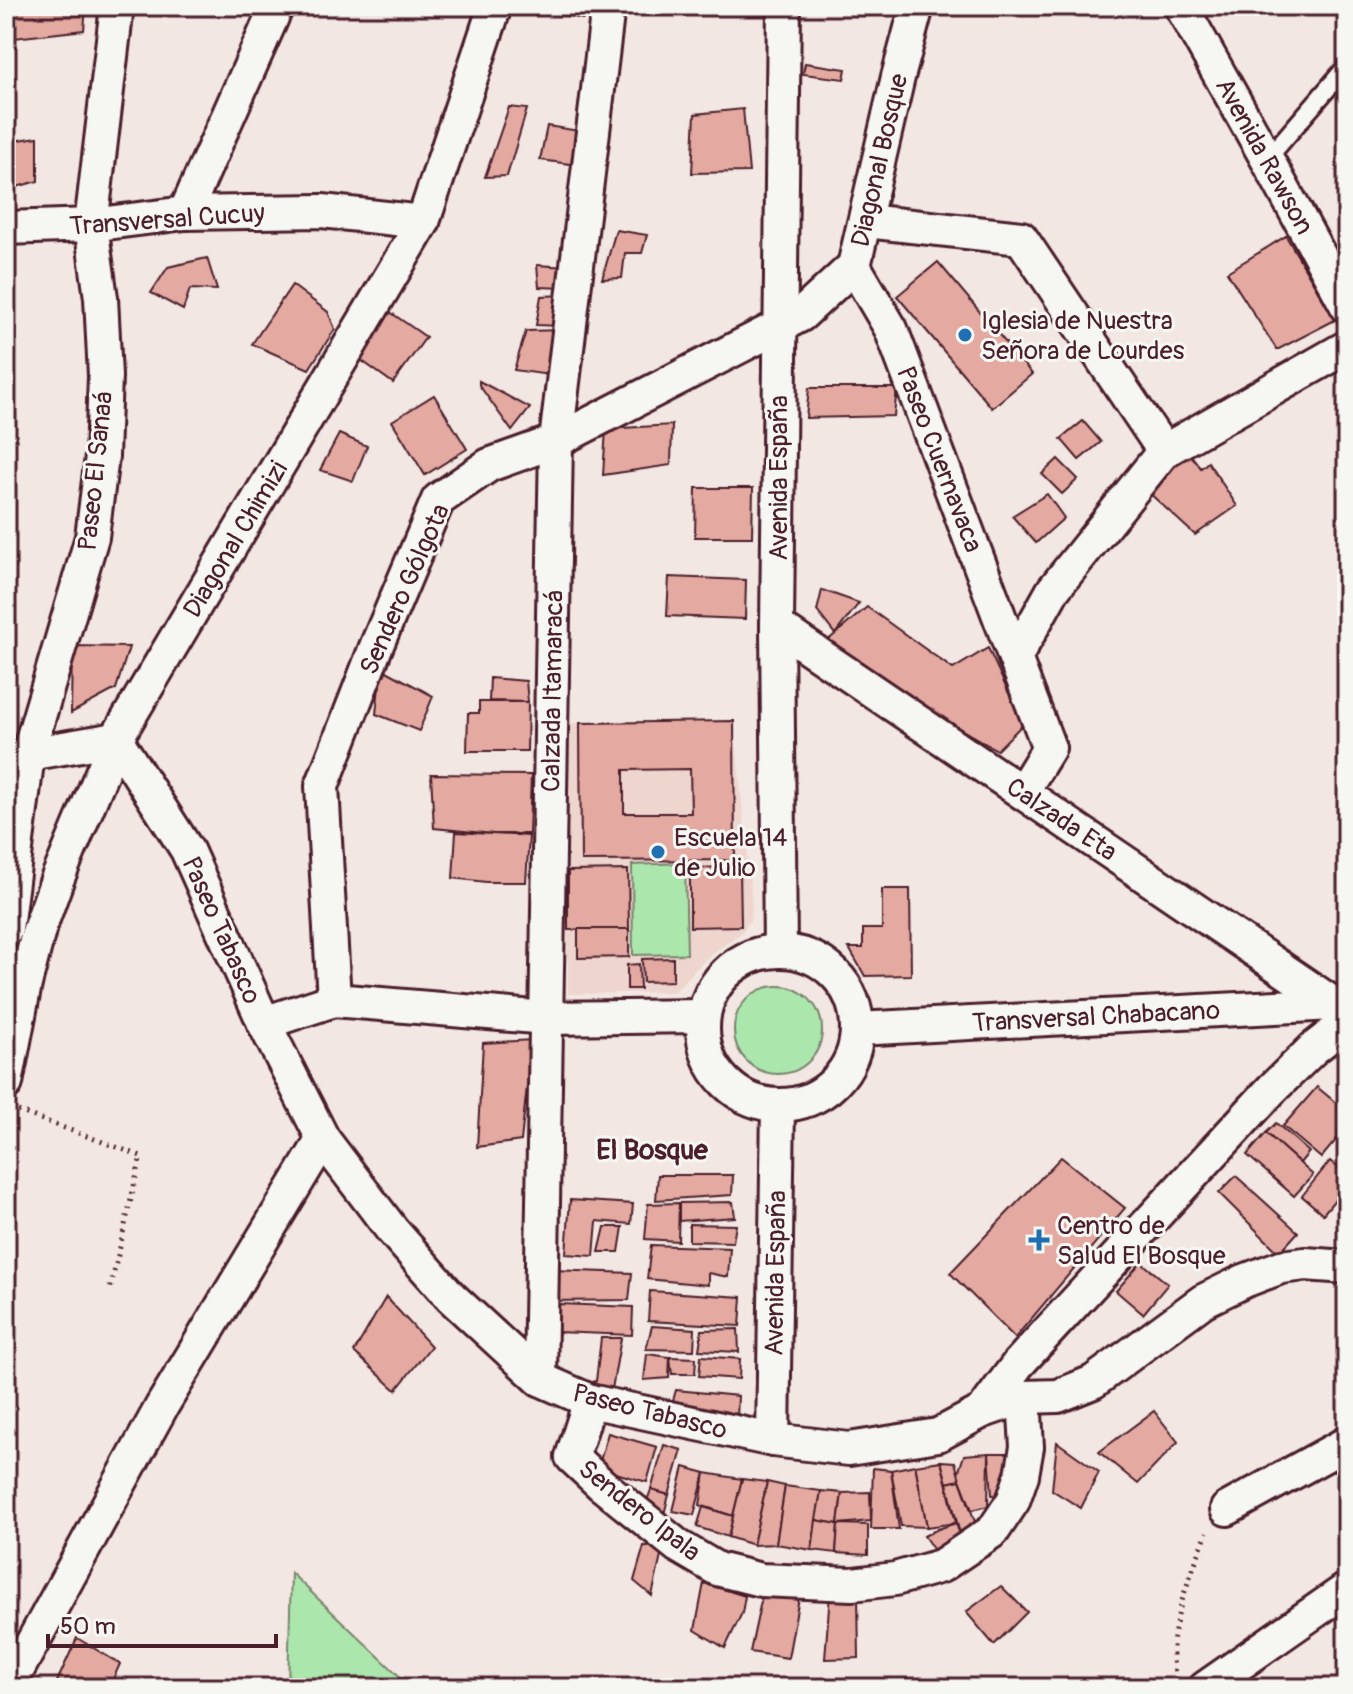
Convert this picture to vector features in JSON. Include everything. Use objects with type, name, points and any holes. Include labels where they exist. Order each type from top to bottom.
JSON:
[{"type":"street","name":"Paseo El Sanaá","points":[[6,929],[17,757],[92,537],[100,470],[105,376],[101,298],[91,225],[117,6]]},
{"type":"street","points":[[185,213],[277,6]]},
{"type":"street","name":"Diagonal Chimizi","points":[[6,1083],[39,930],[116,739],[423,222],[495,6]]},
{"type":"street","name":"Calzada Itamaracá","points":[[540,1379],[556,441],[608,6]]},
{"type":"street","name":"Avenida España","points":[[780,951],[777,626],[784,6]]},
{"type":"street","name":"Diagonal Bosque","points":[[779,327],[801,315],[854,266],[917,6]]},
{"type":"street","name":"Avenida Rawson","points":[[1181,6],[1347,306]]},
{"type":"street","name":"Transversal Cucuy","points":[[6,228],[91,225],[185,213],[322,211],[423,222]]},
{"type":"street","points":[[866,221],[1021,238],[1164,451]]},
{"type":"street","name":"Paseo Cuernavaca","points":[[854,266],[891,329],[1049,748],[1022,792]]},
{"type":"street","name":"Sendero Gólgota","points":[[334,1000],[322,786],[438,500],[489,465],[556,441],[779,327]]},
{"type":"street","points":[[1015,658],[1053,590],[1164,451],[1347,347]]},
{"type":"street","name":"Calzada Eta","points":[[777,626],[1343,1013]]},
{"type":"street","points":[[17,757],[116,739]]},
{"type":"street","name":"Paseo Tabasco","points":[[116,739],[187,850],[264,1023],[323,1139],[392,1230],[441,1286],[540,1379],[590,1401],[773,1440],[849,1449],[938,1435],[983,1411],[1024,1397],[1058,1396],[1093,1382],[1203,1301],[1244,1281],[1293,1265],[1347,1267]]},
{"type":"street","points":[[780,951],[804,954],[826,965],[843,983],[854,1004],[857,1029],[854,1053],[842,1075],[824,1092],[803,1103],[778,1106],[742,1096],[721,1078],[706,1054],[703,1016],[710,996],[722,977],[738,963],[758,954],[780,951]]},
{"type":"street","points":[[264,1023],[334,1000],[547,1018],[703,1016]]},
{"type":"street","points":[[983,1411],[1018,1364],[1272,1089],[1313,1049],[1343,1013]]},
{"type":"street","name":"Transversal Chabacano","points":[[857,1029],[1343,1013]]},
{"type":"street","name":"Avenida España","points":[[773,1440],[778,1106]]},
{"type":"street","points":[[12,1680],[162,1406],[323,1139]]},
{"type":"street","name":"Sendero Ipala","points":[[590,1401],[572,1457],[678,1546],[717,1569],[761,1580],[852,1584],[895,1579],[941,1566],[993,1531],[1013,1501],[1022,1475],[1027,1447],[1024,1397]]},
{"type":"street","points":[[1227,1509],[1347,1443]]},
{"type":"street","points":[[1205,1688],[1347,1589]]},
{"type":"lane","points":[[1267,159],[1347,66]]},
{"type":"path","points":[[6,1106],[141,1156],[110,1290]]},
{"type":"path","points":[[1180,1688],[1173,1667],[1176,1620],[1208,1530],[1227,1509]]},
{"type":"shaded area","name":"Escuela 14 de Julio","points":[[734,721],[752,906],[750,920],[741,933],[709,956],[674,992],[568,994],[568,723]]},
{"type":"green space","points":[[685,863],[687,954],[633,955],[632,865]]},
{"type":"green space","points":[[769,986],[787,986],[803,993],[815,1005],[822,1021],[822,1039],[815,1055],[803,1067],[787,1074],[769,1074],[753,1067],[741,1055],[734,1039],[734,1021],[741,1005],[753,993]]},
{"type":"green space","points":[[291,1573],[412,1688],[288,1688]]},
{"type":"building","points":[[6,6],[86,6],[84,30],[6,39]]},
{"type":"building","points":[[533,6],[585,6],[583,19]]},
{"type":"building","points":[[805,63],[846,69],[844,79],[803,74]]},
{"type":"building","points":[[509,107],[527,109],[507,176],[485,177]]},
{"type":"building","points":[[743,109],[749,172],[692,173],[695,114]]},
{"type":"building","points":[[547,126],[580,131],[578,165],[540,160]]},
{"type":"building","points":[[38,137],[38,181],[6,190],[6,142]]},
{"type":"building","points":[[616,230],[647,235],[642,253],[625,253],[622,278],[602,279]]},
{"type":"building","points":[[1286,236],[1335,320],[1277,350],[1227,272]]},
{"type":"building","points":[[207,258],[217,290],[190,289],[183,310],[151,293],[168,267]]},
{"type":"building","name":"Iglesia de Nuestra Señora de Lourdes","points":[[938,262],[1032,374],[992,408],[897,296]]},
{"type":"building","points":[[537,265],[567,267],[564,288],[539,287]]},
{"type":"building","points":[[292,285],[328,312],[335,329],[309,369],[252,344]]},
{"type":"building","points":[[566,295],[561,326],[536,325],[541,296]]},
{"type":"building","points":[[390,312],[426,337],[393,383],[358,358]]},
{"type":"building","points":[[562,330],[549,375],[514,370],[526,331]]},
{"type":"building","points":[[479,381],[530,408],[512,431],[479,385]]},
{"type":"building","points":[[809,388],[897,388],[894,416],[806,418]]},
{"type":"building","points":[[434,395],[467,449],[425,475],[392,421]]},
{"type":"building","points":[[1083,421],[1101,442],[1079,460],[1061,439]]},
{"type":"building","points":[[672,425],[671,465],[603,475],[606,429]]},
{"type":"building","points":[[339,434],[367,446],[353,481],[320,470]]},
{"type":"building","points":[[1190,454],[1201,468],[1208,462],[1237,506],[1195,535],[1146,490]]},
{"type":"building","points":[[1058,459],[1078,479],[1062,494],[1042,474]]},
{"type":"building","points":[[696,488],[753,488],[752,537],[695,537]]},
{"type":"building","points":[[1047,494],[1064,518],[1036,543],[1012,516]]},
{"type":"building","points":[[669,577],[746,580],[745,619],[667,616]]},
{"type":"building","points":[[822,590],[859,603],[835,634],[817,611]]},
{"type":"building","points":[[867,607],[953,669],[988,648],[1023,724],[997,750],[819,648]]},
{"type":"building","points":[[72,646],[129,647],[116,689],[71,713]]},
{"type":"building","points":[[381,668],[433,696],[419,731],[376,714]]},
{"type":"building","points":[[490,678],[526,681],[528,702],[489,701]]},
{"type":"building","points":[[479,702],[528,702],[527,751],[467,751],[468,713],[479,713]]},
{"type":"building","points":[[734,721],[735,860],[581,861],[580,723]],"holes":[[[690,769],[691,813],[624,813],[624,770]]]},
{"type":"building","points":[[431,774],[531,775],[529,834],[434,828]]},
{"type":"building","points":[[456,832],[529,836],[526,882],[453,878]]},
{"type":"building","points":[[740,867],[741,926],[690,927],[690,868]]},
{"type":"building","points":[[628,870],[629,929],[568,930],[568,871]]},
{"type":"building","points":[[882,889],[910,889],[911,975],[865,976],[849,948],[863,948],[863,929],[882,929]]},
{"type":"building","points":[[578,929],[629,929],[629,957],[578,958]]},
{"type":"building","points":[[673,958],[673,981],[643,982],[642,959]]},
{"type":"building","points":[[639,964],[640,989],[627,989],[627,965]]},
{"type":"building","points":[[532,1040],[521,1141],[477,1147],[483,1043]]},
{"type":"building","points":[[1317,1087],[1347,1112],[1347,1127],[1321,1158],[1283,1126]]},
{"type":"building","points":[[1276,1123],[1309,1152],[1300,1163],[1266,1133]]},
{"type":"building","points":[[1266,1133],[1313,1175],[1294,1196],[1247,1155]]},
{"type":"building","name":"Centro de Salud El Bosque","points":[[1061,1157],[1125,1208],[1015,1338],[950,1273]]},
{"type":"building","points":[[1330,1161],[1347,1175],[1347,1185],[1323,1214],[1302,1196]]},
{"type":"building","points":[[658,1175],[733,1175],[732,1195],[656,1200]]},
{"type":"building","points":[[1236,1176],[1298,1232],[1279,1253],[1219,1193]]},
{"type":"building","points":[[570,1200],[633,1204],[631,1224],[597,1221],[594,1256],[566,1254]]},
{"type":"building","points":[[733,1202],[735,1217],[679,1221],[679,1203]]},
{"type":"building","points":[[679,1203],[678,1241],[645,1239],[648,1204]]},
{"type":"building","points":[[689,1224],[736,1225],[733,1242],[689,1241]]},
{"type":"building","points":[[605,1227],[623,1227],[619,1252],[599,1252]]},
{"type":"building","points":[[651,1245],[730,1248],[728,1277],[708,1273],[708,1285],[647,1279]]},
{"type":"building","points":[[1141,1262],[1168,1284],[1143,1314],[1116,1291]]},
{"type":"building","points":[[551,1270],[632,1273],[629,1300],[549,1301]]},
{"type":"building","points":[[650,1291],[742,1297],[740,1326],[648,1321]]},
{"type":"building","points":[[386,1297],[431,1346],[396,1390],[354,1352]]},
{"type":"building","points":[[559,1304],[633,1307],[632,1335],[556,1332]]},
{"type":"building","points":[[652,1326],[695,1329],[694,1350],[646,1349]]},
{"type":"building","points":[[738,1329],[739,1352],[699,1350],[702,1330]]},
{"type":"building","points":[[601,1338],[621,1338],[611,1395],[589,1383],[596,1381]]},
{"type":"building","points":[[647,1354],[670,1357],[669,1378],[644,1380]]},
{"type":"building","points":[[701,1356],[740,1359],[739,1379],[699,1376]]},
{"type":"building","points":[[670,1357],[696,1358],[695,1374],[672,1374]]},
{"type":"building","points":[[676,1390],[738,1396],[737,1418],[672,1404]]},
{"type":"building","points":[[1154,1411],[1178,1442],[1138,1484],[1099,1452]]},
{"type":"building","points":[[608,1433],[657,1447],[647,1482],[598,1468]]},
{"type":"building","points":[[1057,1442],[1099,1472],[1081,1508],[1052,1490]]},
{"type":"building","points":[[664,1445],[682,1450],[669,1495],[651,1490]]},
{"type":"building","points":[[989,1453],[1022,1453],[1005,1498],[992,1495]]},
{"type":"building","points":[[989,1453],[988,1506],[972,1510],[958,1474],[964,1455]]},
{"type":"building","points":[[941,1461],[956,1523],[927,1527],[915,1465]]},
{"type":"building","points":[[941,1461],[955,1462],[960,1480],[947,1483]]},
{"type":"building","points":[[915,1465],[927,1527],[901,1526],[891,1470]]},
{"type":"building","points":[[684,1467],[705,1473],[694,1515],[673,1511]]},
{"type":"building","points":[[873,1468],[891,1470],[899,1529],[871,1529]]},
{"type":"building","points":[[705,1473],[742,1479],[733,1516],[700,1505]]},
{"type":"building","points":[[742,1479],[767,1482],[753,1545],[728,1537]]},
{"type":"building","points":[[960,1480],[978,1530],[962,1542],[947,1483]]},
{"type":"building","points":[[767,1482],[785,1486],[776,1544],[753,1545]]},
{"type":"building","points":[[785,1486],[821,1491],[812,1550],[776,1544]]},
{"type":"building","points":[[651,1490],[669,1495],[662,1522],[643,1511]]},
{"type":"building","points":[[821,1491],[842,1493],[838,1524],[816,1520]]},
{"type":"building","points":[[870,1492],[871,1521],[838,1524],[842,1493]]},
{"type":"building","points":[[703,1507],[733,1516],[728,1537],[697,1527]]},
{"type":"building","points":[[816,1520],[838,1524],[836,1553],[812,1550]]},
{"type":"building","points":[[956,1523],[964,1548],[942,1562],[924,1536]]},
{"type":"building","points":[[838,1524],[868,1525],[868,1555],[836,1553]]},
{"type":"building","points":[[644,1546],[663,1547],[652,1596],[634,1581]]},
{"type":"building","points":[[704,1583],[745,1596],[742,1613],[725,1648],[695,1630]]},
{"type":"building","points":[[1001,1586],[1027,1612],[994,1645],[966,1612]]},
{"type":"building","points":[[764,1587],[800,1592],[788,1658],[750,1652]]},
{"type":"building","points":[[830,1593],[858,1596],[859,1658],[825,1659]]},
{"type":"building","points":[[77,1638],[120,1664],[109,1688],[54,1688]]},
{"type":"place","name":"Iglesia de Nuestra Señora de Lourdes","points":[[965,335]]},
{"type":"place","name":"Escuela 14 de Julio","points":[[658,852]]},
{"type":"place","name":"Centro de Salud El Bosque","points":[[1039,1240]]},
{"type":"district","name":"El Bosque","points":[[652,1149]]}]
